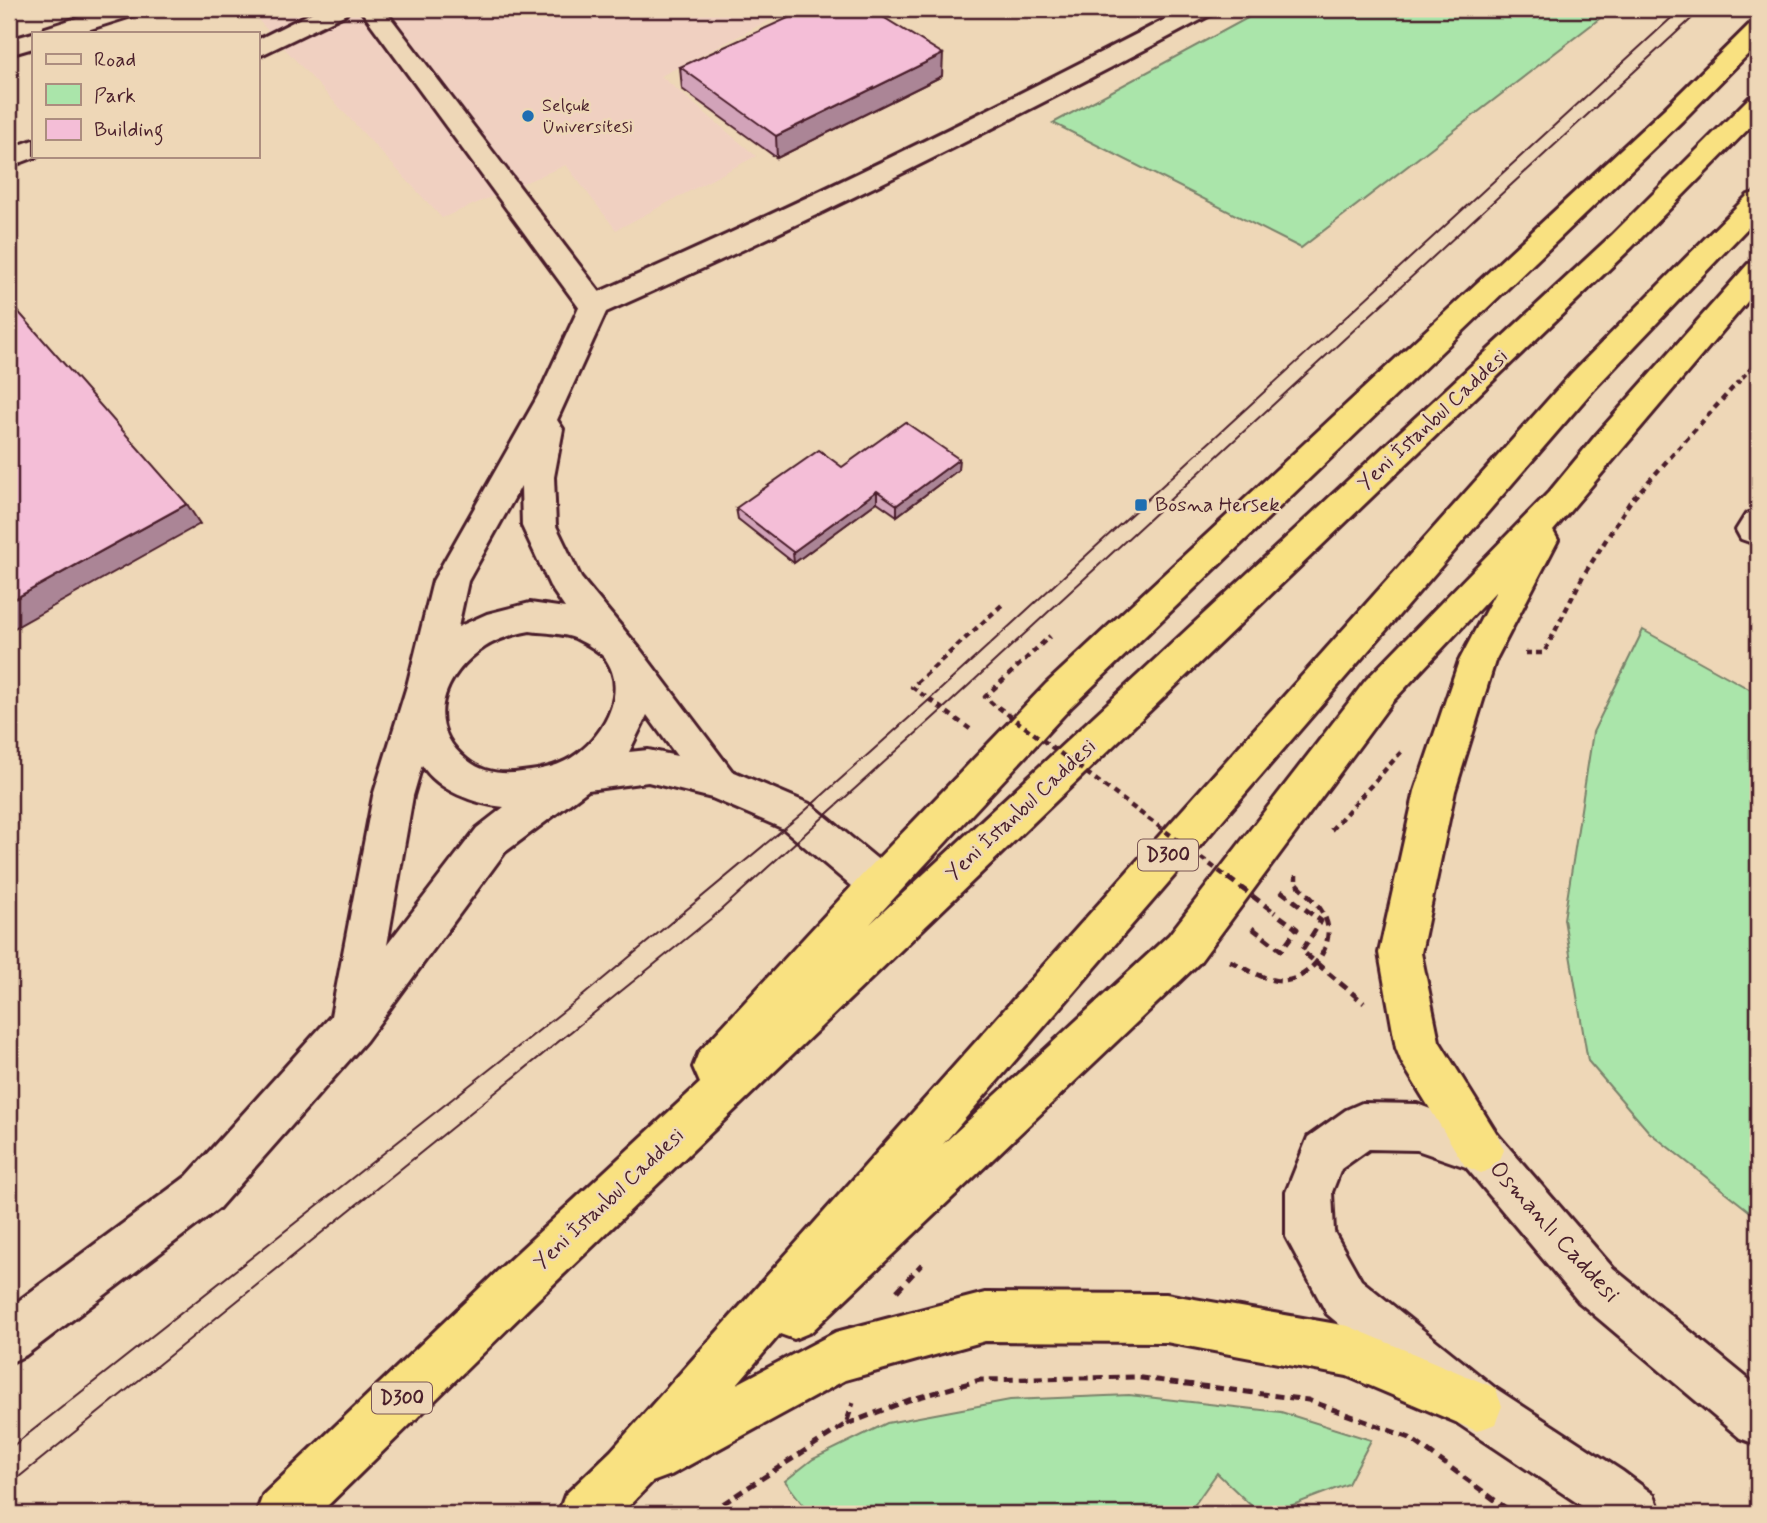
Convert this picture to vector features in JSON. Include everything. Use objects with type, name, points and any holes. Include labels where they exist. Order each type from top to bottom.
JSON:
[{"type":"highway","points":[[521,1282],[879,885],[1059,695],[1673,115],[1758,30]]},
{"type":"highway","name":"Yeni İstanbul Caddesi","points":[[282,1514],[521,1282],[1622,241],[1758,104]]},
{"type":"highway","name":"D300","points":[[584,1514],[629,1469],[1582,382],[1758,201]]},
{"type":"highway","points":[[629,1469],[1184,949],[1379,691],[1562,500],[1608,442],[1758,271]]},
{"type":"highway","points":[[1481,1150],[1418,1048],[1400,953],[1435,791],[1477,661],[1562,500]]},
{"type":"highway","points":[[629,1469],[836,1357],[985,1317],[1166,1318],[1348,1351],[1477,1406]]},
{"type":"street","points":[[57,32],[129,9]]},
{"type":"street","points":[[259,49],[338,9]]},
{"type":"street","points":[[372,9],[594,306]]},
{"type":"street","points":[[351,1026],[393,796],[426,686],[451,580],[554,396],[594,306],[734,244],[1002,115],[1203,9]]},
{"type":"street","points":[[9,48],[32,40]]},
{"type":"street","points":[[9,159],[32,148]]},
{"type":"street","points":[[9,1338],[203,1192],[351,1026],[492,840],[604,755],[623,732],[634,706],[634,681],[626,658],[568,586],[540,526],[537,477],[554,396]]},
{"type":"street","points":[[718,783],[610,638],[587,625],[560,617],[530,617],[500,623],[469,638],[444,660],[426,686],[421,715],[427,743],[444,767],[472,783],[506,791],[543,788],[579,774],[648,766],[718,783],[798,817],[879,885]]},
{"type":"street","points":[[1481,1150],[1417,1127],[1362,1126],[1324,1153],[1309,1192],[1310,1237],[1344,1297],[1477,1406],[1604,1489],[1635,1514]]},
{"type":"street","name":"Osmanlı Caddesi","points":[[1481,1150],[1597,1285],[1758,1420]]},
{"type":"path","points":[[972,731],[912,687],[1003,604]]},
{"type":"path","points":[[1050,636],[985,697],[1297,929],[1281,950],[1248,925],[1255,916]]},
{"type":"path","points":[[1008,675],[1019,683]]},
{"type":"path","points":[[1001,719],[1011,710]]},
{"type":"path","points":[[1277,888],[1321,921],[1302,951],[1418,1048]]},
{"type":"path","points":[[1262,907],[1270,897]]},
{"type":"path","points":[[846,1424],[909,1400],[979,1380],[1134,1377],[1308,1400],[1410,1438],[1514,1514]]},
{"type":"shaded area","name":"Selçuk Üniversitesi","points":[[248,9],[791,9],[661,76],[756,156],[616,230],[566,165],[442,218]]},
{"type":"green space","points":[[1264,9],[1612,9],[1301,248],[1053,123]]},
{"type":"green space","points":[[1643,630],[1758,694],[1758,1218],[1649,1132],[1588,1061],[1564,919],[1593,732]]},
{"type":"green space","points":[[1129,1395],[1281,1412],[1371,1440],[1348,1484],[1269,1514],[1260,1514],[1217,1473],[1188,1514],[810,1514],[785,1481],[813,1459],[887,1423],[1010,1400]]},
{"type":"building","points":[[808,9],[870,9],[943,54],[776,136],[680,67]]},
{"type":"building","points":[[9,301],[187,504],[9,602]]},
{"type":"building","points":[[905,422],[959,459],[897,505],[877,491],[793,552],[736,508],[819,450],[842,467]]},
{"type":"tram line","points":[[9,1449],[580,998],[798,817],[929,700],[1681,9]]},
{"type":"tram line","points":[[9,1485],[713,917],[943,709],[1702,9]]},
{"type":"place","name":"Selçuk Üniversitesi","points":[[528,116]]},
{"type":"place","name":"Bosna Hersek","points":[[1141,505]]}]
